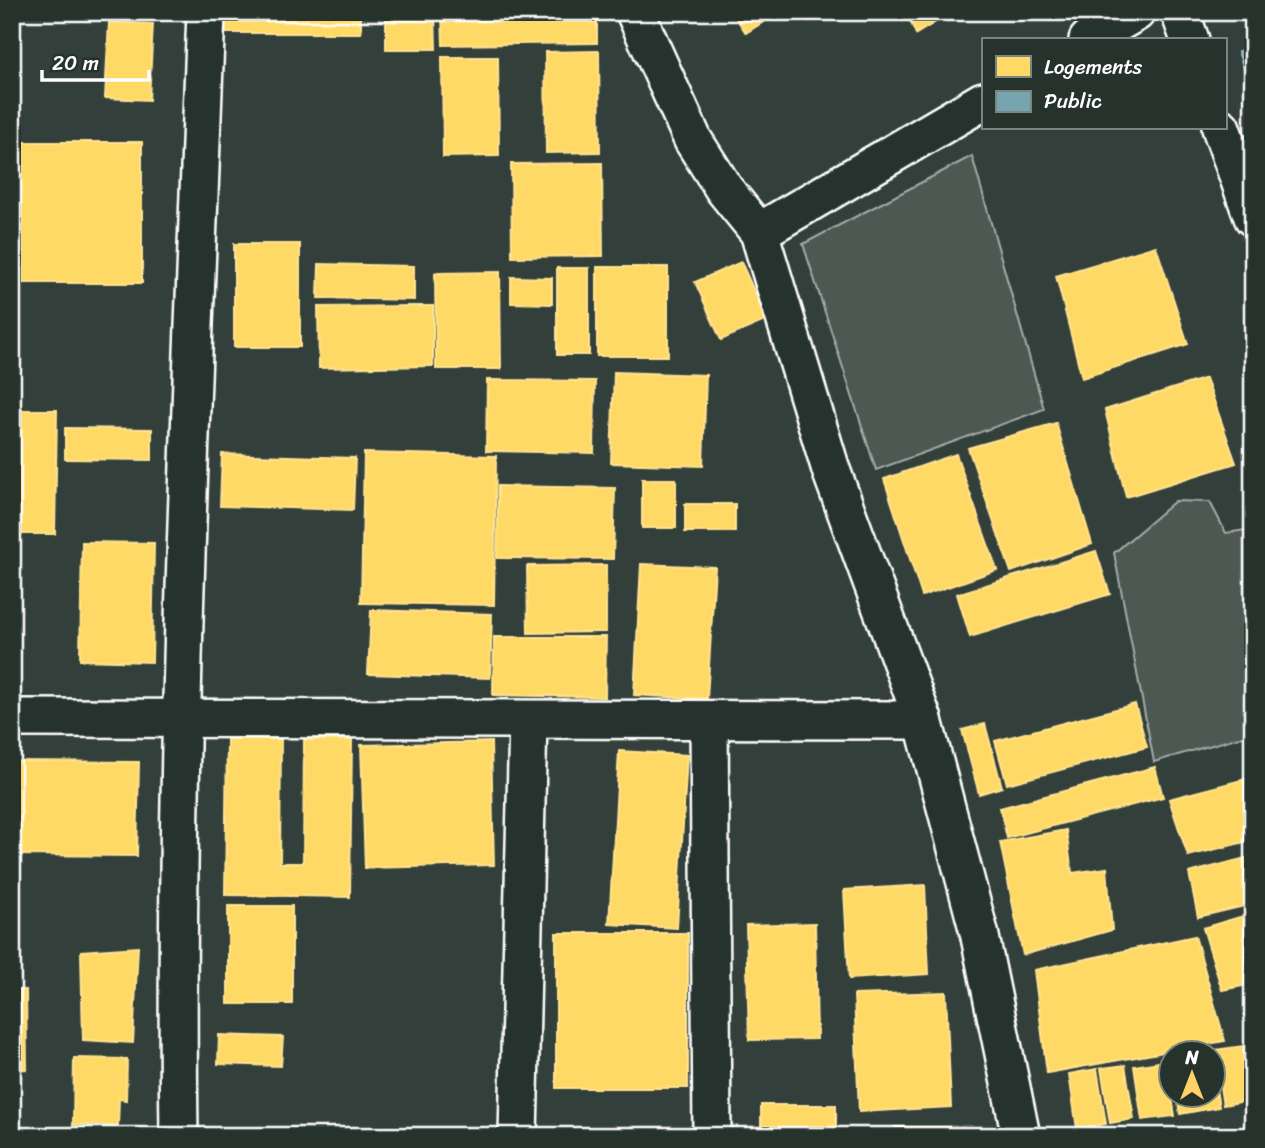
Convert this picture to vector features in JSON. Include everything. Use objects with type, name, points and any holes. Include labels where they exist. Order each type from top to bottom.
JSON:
[{"type":"street","points":[[179,1136],[176,930],[180,719],[206,12]]},
{"type":"street","points":[[635,12],[693,140],[724,189],[759,232],[831,470],[923,720],[979,932],[1021,1136]]},
{"type":"street","points":[[1091,38],[1136,12]]},
{"type":"street","points":[[1180,12],[1189,38]]},
{"type":"street","points":[[759,232],[982,102]]},
{"type":"street","points":[[1222,130],[1253,217]]},
{"type":"street","points":[[12,718],[923,720]]},
{"type":"street","points":[[518,1136],[528,720]]},
{"type":"street","points":[[709,721],[712,1136]]},
{"type":"shaded area","points":[[972,156],[1044,409],[876,470],[803,244]]},
{"type":"shaded area","points":[[1175,501],[1210,502],[1226,533],[1253,529],[1253,733],[1154,762],[1114,553]]},
{"type":"building: Logements","points":[[215,12],[361,12],[361,33],[215,33]]},
{"type":"building: Logements","points":[[386,12],[435,12],[436,49],[386,49]]},
{"type":"building: Logements","points":[[442,12],[597,12],[597,43],[443,45]]},
{"type":"building: Logements","points":[[732,12],[779,12],[746,33]]},
{"type":"building: Logements","points":[[906,12],[952,12],[916,34]]},
{"type":"building: Logements","points":[[109,22],[153,24],[149,100],[105,98]]},
{"type":"building: Logements","points":[[599,51],[600,152],[546,153],[545,52]]},
{"type":"building: Logements","points":[[442,57],[498,57],[499,156],[443,157]]},
{"type":"building: Logements","points":[[12,142],[142,142],[142,283],[12,283]]},
{"type":"building: Logements","points":[[602,163],[603,256],[512,257],[511,164]]},
{"type":"building: Logements","points":[[234,244],[300,244],[300,347],[234,347]]},
{"type":"building: Logements","points":[[1156,246],[1188,344],[1082,378],[1056,276]]},
{"type":"building: Logements","points":[[741,262],[767,320],[721,340],[695,282]]},
{"type":"building: Logements","points":[[319,264],[414,266],[414,300],[318,298]]},
{"type":"building: Logements","points":[[597,267],[668,267],[668,356],[597,356]]},
{"type":"building: Logements","points":[[557,268],[589,268],[589,355],[557,355]]},
{"type":"building: Logements","points":[[500,272],[501,369],[436,369],[435,273]]},
{"type":"building: Logements","points":[[511,277],[552,278],[552,304],[511,303]]},
{"type":"building: Logements","points":[[433,306],[433,366],[319,368],[318,307]]},
{"type":"building: Logements","points":[[614,372],[706,375],[703,466],[611,463]]},
{"type":"building: Logements","points":[[1206,378],[1236,463],[1126,497],[1105,410]]},
{"type":"building: Logements","points":[[487,380],[595,381],[594,453],[486,451]]},
{"type":"building: Logements","points":[[12,410],[57,410],[55,534],[12,534]]},
{"type":"building: Logements","points":[[1056,423],[1092,544],[1011,572],[968,448]]},
{"type":"building: Logements","points":[[65,428],[152,429],[152,460],[65,459]]},
{"type":"building: Logements","points":[[364,453],[496,456],[494,605],[361,603]]},
{"type":"building: Logements","points":[[222,454],[355,458],[353,510],[220,506]]},
{"type":"building: Logements","points":[[956,454],[997,570],[922,596],[884,479]]},
{"type":"building: Logements","points":[[642,479],[676,479],[676,528],[642,528]]},
{"type":"building: Logements","points":[[498,486],[615,488],[613,559],[497,558]]},
{"type":"building: Logements","points":[[685,504],[735,504],[735,532],[685,532]]},
{"type":"building: Logements","points":[[82,542],[154,543],[152,662],[80,660]]},
{"type":"building: Logements","points":[[1096,551],[1110,594],[970,637],[957,594]]},
{"type":"building: Logements","points":[[641,564],[715,567],[707,699],[634,695]]},
{"type":"building: Logements","points":[[606,565],[606,632],[528,633],[527,566]]},
{"type":"building: Logements","points":[[371,610],[492,614],[490,678],[368,674]]},
{"type":"building: Logements","points":[[494,637],[606,637],[605,697],[493,695]]},
{"type":"building: Logements","points":[[1135,704],[1147,747],[1007,784],[995,741]]},
{"type":"building: Logements","points":[[985,724],[1002,787],[979,794],[962,730]]},
{"type":"building: Logements","points":[[227,739],[281,739],[280,863],[303,863],[304,740],[352,740],[350,897],[225,895]]},
{"type":"building: Logements","points":[[491,742],[494,865],[365,868],[361,745]]},
{"type":"building: Logements","points":[[619,751],[687,755],[677,928],[609,924]]},
{"type":"building: Logements","points":[[12,761],[139,762],[137,856],[12,855]]},
{"type":"building: Logements","points":[[1155,767],[1163,797],[1007,838],[1000,808]]},
{"type":"building: Logements","points":[[1253,777],[1253,840],[1188,856],[1169,799]]},
{"type":"building: Logements","points":[[1066,830],[1072,873],[1107,868],[1112,930],[1023,955],[1000,842]]},
{"type":"building: Logements","points":[[1253,856],[1253,904],[1198,917],[1189,873]]},
{"type":"building: Logements","points":[[925,885],[929,974],[849,979],[844,890]]},
{"type":"building: Logements","points":[[228,906],[292,906],[292,1004],[228,1004]]},
{"type":"building: Logements","points":[[1253,913],[1253,984],[1222,990],[1203,928]]},
{"type":"building: Logements","points":[[815,923],[817,1039],[749,1040],[746,925]]},
{"type":"building: Logements","points":[[12,926],[17,926],[15,985],[12,984]]},
{"type":"building: Logements","points":[[556,933],[688,933],[688,1088],[556,1088]]},
{"type":"building: Logements","points":[[1195,936],[1225,1040],[1156,1040],[1156,1053],[1047,1073],[1034,970]]},
{"type":"building: Logements","points":[[138,947],[133,1043],[83,1040],[81,951]]},
{"type":"building: Logements","points":[[12,990],[26,990],[27,1069],[12,1070]]},
{"type":"building: Logements","points":[[946,992],[951,1107],[859,1112],[854,995]]},
{"type":"building: Logements","points":[[219,1035],[283,1037],[281,1066],[218,1064]]},
{"type":"building: Logements","points":[[1243,1046],[1252,1100],[1226,1104],[1226,1048]]},
{"type":"building: Logements","points":[[74,1058],[127,1059],[126,1100],[119,1099],[118,1126],[73,1125]]},
{"type":"building: Logements","points":[[1156,1063],[1156,1110],[1174,1110],[1175,1116],[1142,1120],[1134,1066]]},
{"type":"building: Logements","points":[[1125,1065],[1134,1119],[1110,1123],[1101,1068]]},
{"type":"building: Logements","points":[[1097,1069],[1106,1124],[1077,1129],[1069,1074]]},
{"type":"building: Logements","points":[[761,1105],[836,1105],[836,1131],[885,1131],[885,1136],[761,1136]]},
{"type":"building: Logements","points":[[1179,1110],[1202,1110],[1180,1114]]},
{"type":"building: Logements","points":[[895,1127],[963,1127],[963,1136],[895,1136]]},
{"type":"building: Public","points":[[1253,43],[1253,92],[1238,52]]}]
